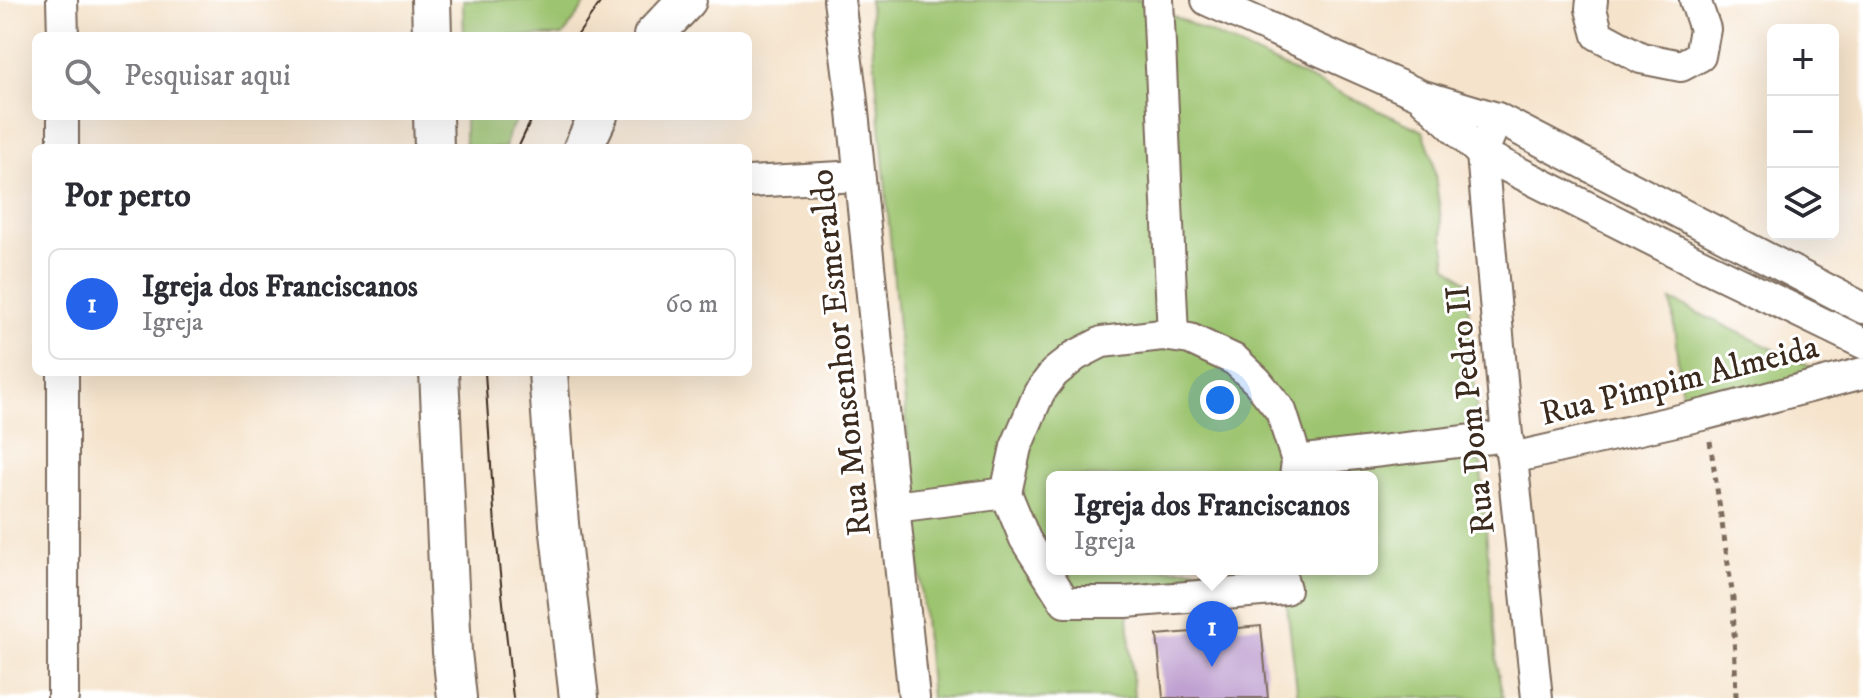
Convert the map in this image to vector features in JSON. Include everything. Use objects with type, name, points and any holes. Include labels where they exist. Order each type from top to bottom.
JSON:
[{"type":"main road","points":[[431,0],[432,32]]},
{"type":"main road","points":[[657,32],[687,0]]},
{"type":"main road","points":[[433,120],[434,144]]},
{"type":"main road","points":[[585,144],[596,120]]},
{"type":"main road","points":[[439,376],[452,652],[457,698]]},
{"type":"main road","points":[[548,376],[559,524],[579,698]]},
{"type":"street","points":[[62,0],[63,32]]},
{"type":"street","name":"Rua Monsenhor Esmeraldo","points":[[839,0],[914,698]]},
{"type":"street","points":[[1158,0],[1173,336]]},
{"type":"street","points":[[1207,0],[1420,95],[1497,118],[1863,308]]},
{"type":"street","points":[[1592,0],[1591,9],[1598,35],[1641,58],[1681,66],[1700,56],[1705,29],[1695,0]]},
{"type":"street","points":[[1420,95],[1482,154],[1863,343]]},
{"type":"street","name":"Rua Dom Pedro II","points":[[1497,118],[1482,154],[1537,698]]},
{"type":"street","points":[[63,120],[63,144]]},
{"type":"street","points":[[752,182],[859,176]]},
{"type":"street","points":[[1046,572],[1025,539],[1006,493],[1016,447],[1039,393],[1054,373],[1075,356],[1102,342],[1173,336],[1190,339],[1235,360],[1281,411],[1296,469]]},
{"type":"street","name":"Rua Pimpim Almeida","points":[[1296,469],[1510,447],[1706,414],[1863,373]]},
{"type":"street","points":[[63,376],[63,698]]},
{"type":"street","points":[[894,507],[1006,493]]},
{"type":"street","points":[[1048,575],[1065,602],[1126,602],[1285,589],[1281,575]]},
{"type":"path","points":[[1706,414],[1733,598],[1736,698]]},
{"type":"green space","points":[[463,0],[588,0],[566,32],[464,32]]},
{"type":"green space","points":[[869,0],[1139,0],[1423,131],[1433,159],[1447,266],[1466,281],[1497,667],[1503,698],[1298,698],[1285,589],[1127,602],[1134,698],[931,698]]},
{"type":"green space","points":[[465,120],[516,120],[506,144],[465,144]]},
{"type":"green space","points":[[1671,300],[1823,373],[1683,406]]},
{"type":"building","points":[[1261,626],[1268,698],[1163,698],[1157,635]]},
{"type":"tram line","points":[[580,32],[602,0]]},
{"type":"tram line","points":[[520,144],[531,120]]},
{"type":"tram line","points":[[485,376],[495,526],[513,698]]},
{"type":"place","name":"Igreja dos Franciscanos","points":[[1212,667]]}]
